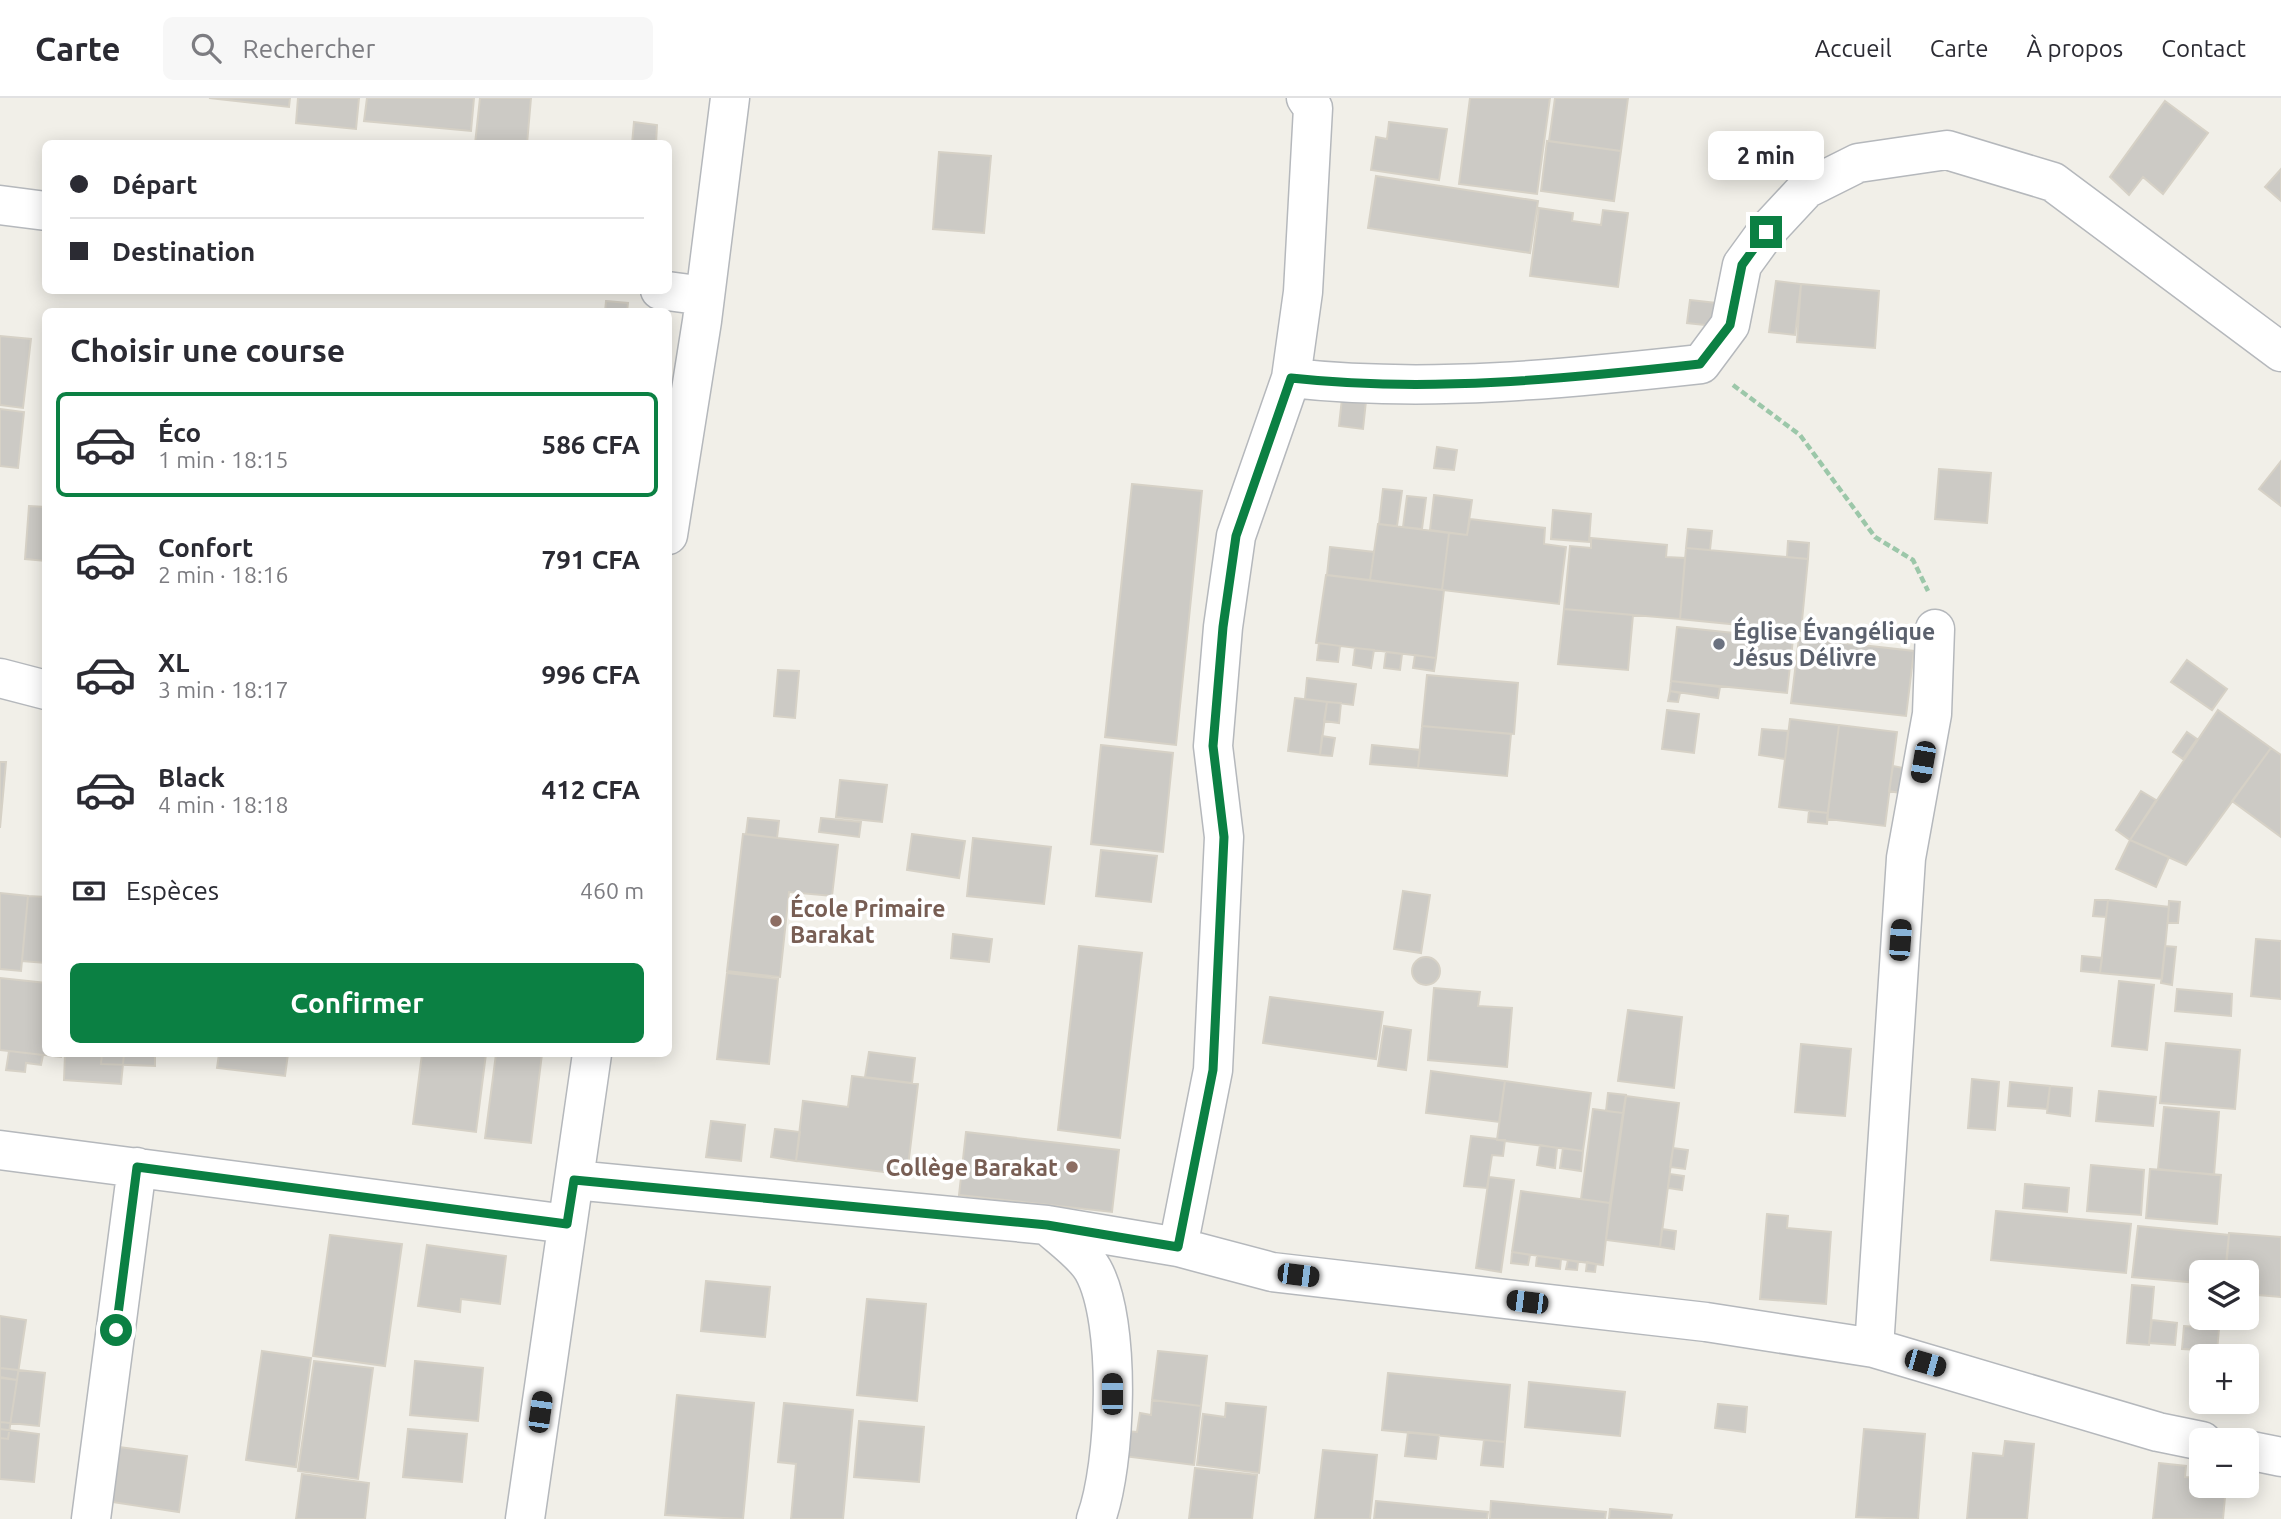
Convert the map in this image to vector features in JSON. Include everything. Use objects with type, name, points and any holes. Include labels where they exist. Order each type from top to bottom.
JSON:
[{"type":"street","points":[[672,509],[705,296],[740,101]]},
{"type":"street","points":[[1178,1247],[1213,1070],[1224,837],[1213,746],[1223,627],[1236,536],[1291,378],[1303,292],[1311,101]]},
{"type":"street","points":[[1291,378],[1345,384],[1500,382],[1565,379],[1700,364],[1730,325],[1742,265],[1766,232],[1806,189],[1858,163],[1947,150],[2053,182],[2281,352]]},
{"type":"street","points":[[0,205],[42,210]]},
{"type":"street","points":[[672,292],[705,296]]},
{"type":"street","points":[[1874,1348],[1906,858],[1932,714],[1935,629]]},
{"type":"street","points":[[0,678],[42,689]]},
{"type":"street","points":[[525,1519],[592,1057]]},
{"type":"street","points":[[0,1150],[567,1224]]},
{"type":"street","points":[[91,1519],[137,1167]]},
{"type":"street","points":[[574,1180],[1047,1225],[1178,1247],[1272,1272],[1706,1322],[1874,1348],[2158,1432],[2189,1438]]},
{"type":"street","points":[[1047,1225],[1093,1269],[1112,1333],[1112,1394],[1104,1497],[1096,1519]]},
{"type":"street","points":[[2259,1452],[2281,1457]]},
{"type":"path","points":[[1700,364],[1800,435],[1875,537],[1913,560],[1928,591],[1935,629]]},
{"type":"building","points":[[209,98],[290,98],[289,107]]},
{"type":"building","points":[[298,98],[359,98],[356,129],[296,123]]},
{"type":"building","points":[[367,98],[474,98],[471,131],[364,121]]},
{"type":"building","points":[[480,98],[531,98],[527,140],[475,140]]},
{"type":"building","points":[[1470,98],[1550,98],[1537,194],[1459,184]]},
{"type":"building","points":[[1555,98],[1628,98],[1621,151],[1549,141]]},
{"type":"building","points":[[2165,101],[2208,133],[2163,194],[2143,177],[2129,195],[2110,177]]},
{"type":"building","points":[[634,122],[657,125],[656,140],[632,140]]},
{"type":"building","points":[[1389,122],[1447,129],[1439,180],[1371,170],[1376,137],[1387,139]]},
{"type":"building","points":[[1547,141],[1621,151],[1614,201],[1541,191]]},
{"type":"building","points":[[939,152],[991,156],[984,233],[933,229]]},
{"type":"building","points":[[2281,169],[2281,201],[2265,187]]},
{"type":"building","points":[[1376,176],[1538,201],[1530,253],[1368,228]]},
{"type":"building","points":[[1539,208],[1573,213],[1572,221],[1601,225],[1603,210],[1628,213],[1618,287],[1530,276]]},
{"type":"building","points":[[1776,281],[1801,284],[1795,335],[1769,332]]},
{"type":"building","points":[[1801,284],[1879,291],[1875,348],[1797,342]]},
{"type":"building","points":[[1690,300],[1716,303],[1714,326],[1687,323]]},
{"type":"building","points":[[606,301],[628,303],[627,308],[605,308]]},
{"type":"building","points":[[0,336],[31,339],[23,408],[0,405]]},
{"type":"building","points":[[1342,398],[1366,401],[1363,429],[1339,426]]},
{"type":"building","points":[[0,409],[24,412],[18,468],[0,466]]},
{"type":"building","points":[[1437,447],[1457,450],[1454,470],[1434,468]]},
{"type":"building","points":[[2281,461],[2281,506],[2259,489]]},
{"type":"building","points":[[1939,469],[1991,473],[1987,523],[1935,519]]},
{"type":"building","points":[[1132,484],[1202,491],[1176,745],[1105,737]]},
{"type":"building","points":[[1383,489],[1402,491],[1397,526],[1379,524]]},
{"type":"building","points":[[1434,495],[1472,500],[1467,535],[1430,530]]},
{"type":"building","points":[[1407,496],[1426,498],[1422,529],[1403,527]]},
{"type":"building","points":[[29,506],[42,507],[42,561],[25,559]]},
{"type":"building","points":[[1553,510],[1591,514],[1589,542],[1551,539]]},
{"type":"building","points":[[1470,519],[1545,528],[1544,544],[1566,547],[1559,604],[1442,590],[1449,533],[1467,535]]},
{"type":"building","points":[[1378,524],[1449,533],[1442,590],[1370,580]]},
{"type":"building","points":[[1688,529],[1712,531],[1710,550],[1686,548]]},
{"type":"building","points":[[1591,538],[1667,545],[1666,557],[1685,558],[1680,619],[1564,609],[1570,546],[1591,548]]},
{"type":"building","points":[[1788,541],[1809,543],[1808,559],[1787,557]]},
{"type":"building","points":[[1330,547],[1374,552],[1370,580],[1327,575]]},
{"type":"building","points":[[1686,548],[1808,559],[1801,631],[1680,619]]},
{"type":"building","points":[[1326,575],[1444,590],[1436,658],[1316,643]]},
{"type":"building","points":[[1564,609],[1633,615],[1628,670],[1558,664]]},
{"type":"building","points":[[1677,627],[1793,639],[1787,693],[1671,681]]},
{"type":"building","points":[[1799,638],[1914,651],[1906,716],[1791,703]]},
{"type":"building","points":[[1319,643],[1340,646],[1338,662],[1317,660]]},
{"type":"building","points":[[1355,648],[1374,650],[1371,668],[1353,665]]},
{"type":"building","points":[[1386,652],[1402,654],[1400,670],[1384,668]]},
{"type":"building","points":[[1415,655],[1436,658],[1434,671],[1413,668]]},
{"type":"building","points":[[2187,660],[2227,689],[2212,710],[2171,682]]},
{"type":"building","points":[[778,670],[799,671],[795,718],[774,716]]},
{"type":"building","points":[[1427,675],[1518,683],[1514,734],[1422,726]]},
{"type":"building","points":[[1307,678],[1356,684],[1353,705],[1305,699]]},
{"type":"building","points":[[1671,681],[1720,687],[1718,698],[1670,691]]},
{"type":"building","points":[[1670,691],[1680,693],[1678,702],[1668,701]]},
{"type":"building","points":[[1295,698],[1327,702],[1320,755],[1288,751]]},
{"type":"building","points":[[1327,702],[1341,703],[1339,723],[1324,721]]},
{"type":"building","points":[[1667,710],[1699,714],[1694,753],[1662,749]]},
{"type":"building","points":[[2218,710],[2271,748],[2186,865],[2130,840]]},
{"type":"building","points":[[1790,719],[1839,725],[1828,813],[1779,807]]},
{"type":"building","points":[[1839,725],[1897,732],[1885,826],[1827,819]]},
{"type":"building","points":[[1422,726],[1511,734],[1507,776],[1418,768]]},
{"type":"building","points":[[1762,729],[1788,731],[1785,759],[1759,755]]},
{"type":"building","points":[[2187,732],[2197,739],[2183,759],[2173,752]]},
{"type":"building","points":[[1322,736],[1335,738],[1332,756],[1320,755]]},
{"type":"building","points":[[1101,745],[1173,753],[1163,852],[1091,844]]},
{"type":"building","points":[[1372,745],[1420,750],[1418,768],[1370,764]]},
{"type":"building","points":[[2271,748],[2281,755],[2281,837],[2232,801]]},
{"type":"building","points":[[0,762],[6,762],[0,828]]},
{"type":"building","points":[[1893,766],[1903,768],[1900,793],[1889,791]]},
{"type":"building","points":[[840,780],[887,785],[882,822],[836,817]]},
{"type":"building","points":[[2141,791],[2156,800],[2130,840],[2116,830]]},
{"type":"building","points":[[1809,811],[1828,813],[1827,824],[1808,822]]},
{"type":"building","points":[[748,818],[779,821],[777,838],[746,834]]},
{"type":"building","points":[[821,818],[861,822],[859,837],[819,832]]},
{"type":"building","points":[[743,834],[838,845],[832,896],[789,892],[780,977],[727,971]]},
{"type":"building","points":[[912,834],[965,841],[959,878],[907,870]]},
{"type":"building","points":[[973,838],[1051,847],[1044,904],[967,896]]},
{"type":"building","points":[[2130,840],[2169,857],[2156,887],[2116,869]]},
{"type":"building","points":[[1101,850],[1157,856],[1151,902],[1096,896]]},
{"type":"building","points":[[1403,891],[1430,895],[1421,953],[1394,949]]},
{"type":"building","points":[[0,893],[28,896],[21,971],[0,969]]},
{"type":"building","points":[[28,896],[42,897],[42,963],[22,961]]},
{"type":"building","points":[[2095,900],[2108,900],[2106,917],[2093,916]]},
{"type":"building","points":[[2108,900],[2169,907],[2162,979],[2100,973]]},
{"type":"building","points":[[2169,901],[2180,902],[2178,923],[2168,923]]},
{"type":"building","points":[[953,934],[992,939],[989,962],[951,958]]},
{"type":"building","points":[[2256,939],[2281,941],[2281,999],[2251,996]]},
{"type":"building","points":[[1079,946],[1142,953],[1120,1138],[1058,1130]]},
{"type":"building","points":[[2165,946],[2176,947],[2172,985],[2161,983]]},
{"type":"building","points":[[2082,956],[2102,958],[2100,973],[2081,971]]},
{"type":"building","points":[[1426,957],[1436,961],[1440,971],[1436,981],[1426,985],[1416,981],[1412,971],[1416,961]]},
{"type":"building","points":[[727,973],[778,979],[769,1064],[717,1059]]},
{"type":"building","points":[[0,978],[42,983],[42,1055],[0,1050]]},
{"type":"building","points":[[2119,981],[2154,985],[2147,1050],[2112,1046]]},
{"type":"building","points":[[1434,988],[1480,992],[1478,1006],[1512,1008],[1507,1067],[1428,1060]]},
{"type":"building","points":[[2177,989],[2232,994],[2231,1016],[2175,1011]]},
{"type":"building","points":[[1270,997],[1383,1012],[1376,1059],[1263,1043]]},
{"type":"building","points":[[1628,1010],[1682,1017],[1674,1088],[1618,1081]]},
{"type":"building","points":[[1384,1026],[1411,1030],[1406,1070],[1378,1066]]},
{"type":"building","points":[[2166,1043],[2240,1050],[2235,1109],[2160,1103]]},
{"type":"building","points":[[1801,1044],[1851,1049],[1845,1116],[1795,1112]]},
{"type":"building","points":[[9,1051],[42,1055],[41,1065],[26,1063],[25,1072],[6,1070]]},
{"type":"building","points":[[869,1052],[915,1058],[912,1083],[865,1077]]},
{"type":"building","points":[[65,1057],[124,1057],[121,1084],[64,1080]]},
{"type":"building","points":[[102,1057],[155,1057],[155,1066],[101,1064]]},
{"type":"building","points":[[219,1057],[288,1057],[285,1076],[217,1068]]},
{"type":"building","points":[[422,1057],[486,1057],[476,1132],[413,1124]]},
{"type":"building","points":[[496,1057],[542,1057],[531,1143],[485,1138]]},
{"type":"building","points":[[1431,1071],[1505,1081],[1499,1122],[1426,1113]]},
{"type":"building","points":[[852,1076],[918,1084],[907,1175],[796,1161],[803,1101],[848,1107]]},
{"type":"building","points":[[1972,1079],[1999,1082],[1995,1130],[1968,1128]]},
{"type":"building","points":[[1505,1081],[1591,1093],[1583,1151],[1497,1140]]},
{"type":"building","points":[[2010,1082],[2050,1086],[2047,1109],[2008,1106]]},
{"type":"building","points":[[2050,1086],[2072,1088],[2070,1116],[2047,1113]]},
{"type":"building","points":[[2099,1091],[2156,1097],[2153,1126],[2096,1121]]},
{"type":"building","points":[[1608,1093],[1626,1095],[1623,1113],[1606,1111]]},
{"type":"building","points":[[1626,1096],[1679,1103],[1660,1247],[1606,1240]]},
{"type":"building","points":[[2164,1107],[2219,1112],[2214,1175],[2158,1169]]},
{"type":"building","points":[[1593,1109],[1623,1113],[1610,1203],[1581,1199]]},
{"type":"building","points":[[711,1121],[745,1125],[741,1161],[706,1157]]},
{"type":"building","points":[[775,1129],[800,1132],[796,1161],[771,1157]]},
{"type":"building","points":[[966,1132],[1119,1150],[1112,1212],[959,1195]]},
{"type":"building","points":[[1471,1136],[1505,1140],[1503,1156],[1492,1155],[1487,1188],[1464,1186]]},
{"type":"building","points":[[1540,1145],[1557,1148],[1555,1168],[1537,1165]]},
{"type":"building","points":[[1563,1148],[1583,1151],[1581,1171],[1560,1168]]},
{"type":"building","points":[[1673,1148],[1688,1150],[1685,1169],[1670,1167]]},
{"type":"building","points":[[2091,1165],[2144,1170],[2141,1215],[2087,1211]]},
{"type":"building","points":[[2150,1169],[2221,1175],[2217,1224],[2146,1218]]},
{"type":"building","points":[[1670,1174],[1684,1176],[1682,1190],[1668,1188]]},
{"type":"building","points":[[1489,1177],[1514,1180],[1501,1272],[1476,1268]]},
{"type":"building","points":[[2025,1184],[2069,1188],[2067,1212],[2023,1208]]},
{"type":"building","points":[[1521,1191],[1610,1203],[1603,1265],[1512,1252]]},
{"type":"building","points":[[1996,1211],[2131,1224],[2126,1273],[1991,1260]]},
{"type":"building","points":[[1767,1214],[1788,1216],[1787,1228],[1831,1232],[1826,1304],[1760,1299]]},
{"type":"building","points":[[2138,1226],[2229,1235],[2226,1260],[2189,1260],[2189,1282],[2132,1277]]},
{"type":"building","points":[[1662,1229],[1676,1231],[1674,1249],[1660,1247]]},
{"type":"building","points":[[2229,1233],[2281,1237],[2281,1297],[2259,1295],[2259,1260],[2227,1260]]},
{"type":"building","points":[[330,1235],[402,1244],[385,1366],[313,1356]]},
{"type":"building","points":[[427,1245],[506,1256],[500,1304],[461,1299],[460,1312],[418,1306]]},
{"type":"building","points":[[1512,1252],[1530,1255],[1528,1265],[1511,1263]]},
{"type":"building","points":[[1537,1256],[1561,1259],[1560,1269],[1536,1266]]},
{"type":"building","points":[[1568,1260],[1578,1262],[1577,1270],[1566,1269]]},
{"type":"building","points":[[1587,1262],[1596,1264],[1595,1272],[1586,1271]]},
{"type":"building","points":[[706,1281],[770,1287],[765,1337],[701,1331]]},
{"type":"building","points":[[2132,1285],[2154,1287],[2149,1345],[2127,1343]]},
{"type":"building","points":[[867,1299],[926,1304],[917,1401],[857,1395]]},
{"type":"building","points":[[0,1316],[26,1320],[17,1380],[0,1377]]},
{"type":"building","points":[[2152,1320],[2177,1323],[2175,1345],[2149,1343]]},
{"type":"building","points":[[2184,1326],[2189,1326],[2189,1330],[2219,1330],[2218,1344],[2189,1344],[2189,1349],[2182,1349]]},
{"type":"building","points":[[262,1351],[311,1358],[296,1467],[246,1460]]},
{"type":"building","points":[[1158,1351],[1207,1356],[1201,1406],[1152,1400]]},
{"type":"building","points":[[314,1361],[373,1368],[358,1479],[298,1471]]},
{"type":"building","points":[[415,1361],[483,1368],[478,1421],[410,1415]]},
{"type":"building","points":[[0,1368],[45,1373],[39,1426],[0,1422]]},
{"type":"building","points":[[1388,1373],[1510,1385],[1505,1442],[1382,1430]]},
{"type":"building","points":[[0,1378],[17,1380],[8,1439],[0,1438]]},
{"type":"building","points":[[1529,1382],[1625,1392],[1620,1436],[1525,1427]]},
{"type":"building","points":[[677,1395],[754,1403],[743,1519],[665,1515]]},
{"type":"building","points":[[1152,1400],[1201,1406],[1194,1465],[1115,1455],[1117,1430],[1137,1432],[1140,1413],[1151,1415]]},
{"type":"building","points":[[784,1403],[853,1410],[843,1519],[791,1519],[796,1464],[778,1462]]},
{"type":"building","points":[[1226,1403],[1266,1407],[1259,1473],[1197,1465],[1203,1414],[1225,1417]]},
{"type":"building","points":[[1718,1404],[1747,1407],[1745,1432],[1715,1428]]},
{"type":"building","points":[[859,1421],[924,1427],[919,1482],[854,1477]]},
{"type":"building","points":[[0,1429],[39,1434],[34,1482],[0,1479]]},
{"type":"building","points":[[408,1429],[467,1434],[462,1482],[403,1477]]},
{"type":"building","points":[[1864,1429],[1925,1434],[1918,1519],[1856,1517]]},
{"type":"building","points":[[1408,1432],[1439,1435],[1436,1459],[1405,1456]]},
{"type":"building","points":[[1484,1440],[1505,1442],[1503,1467],[1481,1465]]},
{"type":"building","points":[[2005,1441],[2034,1444],[2027,1519],[1967,1519],[1973,1453],[2003,1456]]},
{"type":"building","points":[[119,1447],[187,1456],[179,1512],[112,1502]]},
{"type":"building","points":[[1323,1450],[1377,1455],[1370,1519],[1315,1519]]},
{"type":"building","points":[[2159,1463],[2186,1466],[2189,1498],[2225,1498],[2223,1519],[2153,1519]]},
{"type":"building","points":[[1195,1468],[1257,1475],[1252,1519],[1189,1519]]},
{"type":"building","points":[[302,1474],[369,1483],[365,1519],[296,1519]]},
{"type":"building","points":[[1376,1501],[1488,1512],[1487,1519],[1374,1519]]},
{"type":"building","points":[[1491,1501],[1606,1512],[1605,1519],[1490,1519]]},
{"type":"building","points":[[1610,1509],[1672,1515],[1671,1519],[1609,1519]]},
{"type":"place","name":"Église Évangélique Jésus Délivre","points":[[1719,644]]},
{"type":"place","name":"École Primaire Barakat","points":[[776,921]]},
{"type":"place","name":"Collège Barakat","points":[[1072,1167]]},
{"type":"route","points":[[116,1330],[137,1167],[567,1224],[574,1180],[1047,1225],[1178,1247],[1213,1070],[1224,837],[1213,746],[1223,627],[1236,536],[1291,378],[1345,384],[1500,382],[1565,379],[1700,364],[1730,325],[1742,265],[1766,232]]}]
